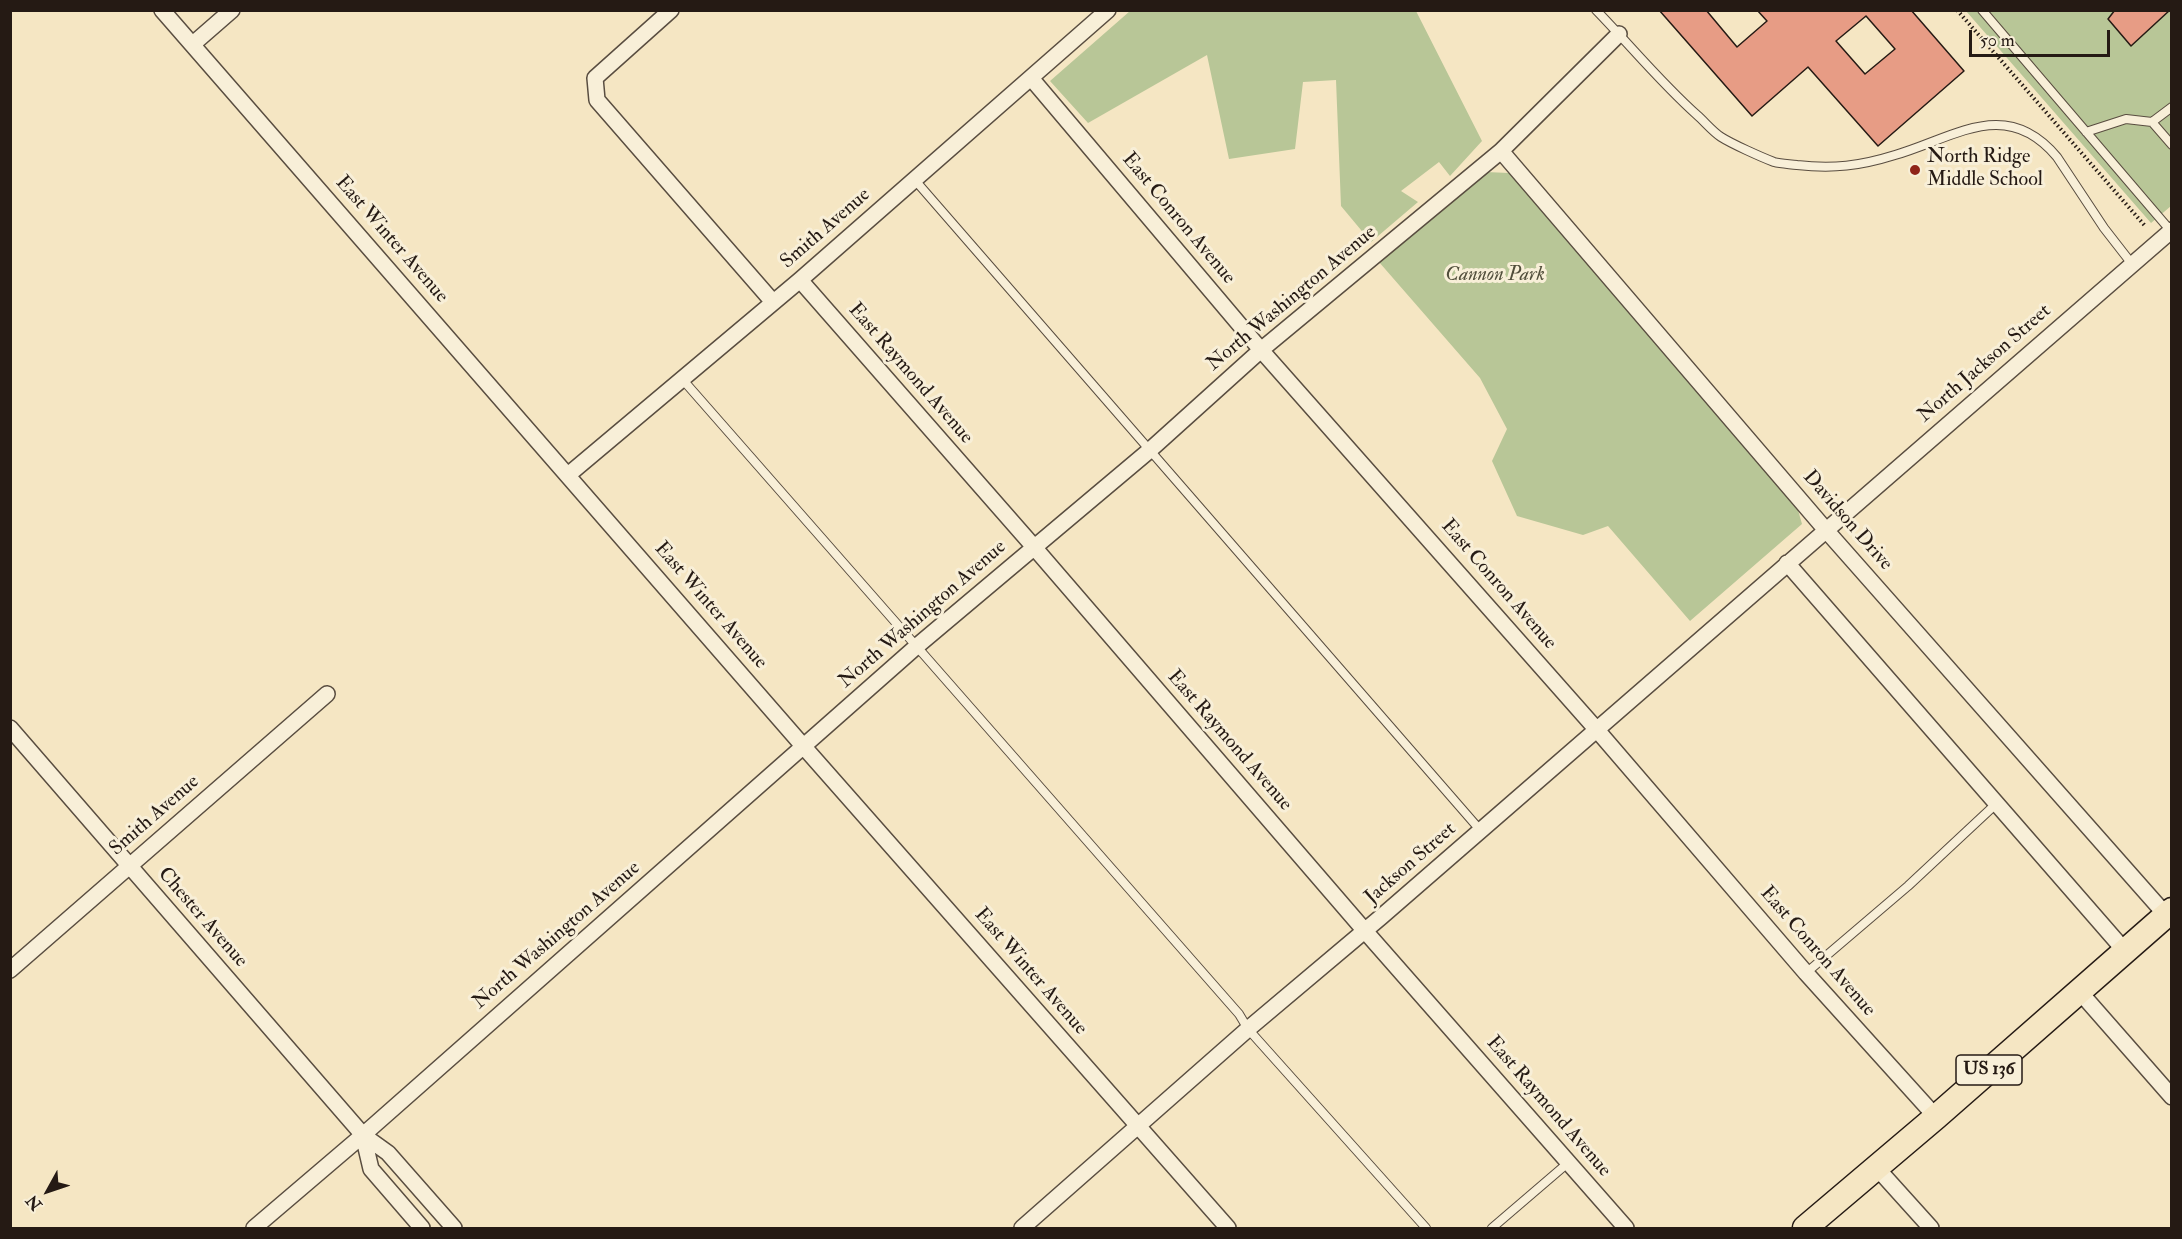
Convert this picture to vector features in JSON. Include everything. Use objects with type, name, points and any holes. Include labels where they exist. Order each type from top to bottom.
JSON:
[{"type":"main road","name":"US 136","points":[[1805,1228],[2169,913]]},
{"type":"street","name":"East Winter Avenue","points":[[162,10],[804,747],[1228,1228]]},
{"type":"street","points":[[193,44],[232,10]]},
{"type":"street","points":[[671,10],[596,78],[597,100],[773,302]]},
{"type":"street","name":"Smith Avenue","points":[[568,475],[800,280],[1108,10]]},
{"type":"street","name":"North Washington Avenue","points":[[254,1228],[363,1135],[917,646],[1150,450],[1261,350],[1501,151],[1619,34]]},
{"type":"street","name":"East Conron Avenue","points":[[1031,78],[1261,350],[1597,730],[1806,973],[1936,1117]]},
{"type":"street","name":"Davidson Drive","points":[[1501,151],[1826,529],[2169,913]]},
{"type":"street","name":"North Jackson Street","points":[[1826,529],[2171,230]]},
{"type":"street","name":"East Raymond Avenue","points":[[800,280],[1626,1228]]},
{"type":"street","name":"Jackson Street","points":[[1022,1228],[1248,1029],[1481,831],[1826,529]]},
{"type":"street","points":[[1787,563],[2125,951]]},
{"type":"street","name":"Smith Avenue","points":[[10,970],[327,694]]},
{"type":"street","name":"Chester Avenue","points":[[10,728],[363,1135],[388,1153],[454,1228]]},
{"type":"street","points":[[2079,991],[2172,1097]]},
{"type":"street","name":"Chester Avenue","points":[[363,1135],[371,1168],[422,1228]]},
{"type":"street","points":[[1876,1167],[1931,1228]]},
{"type":"lane","points":[[1596,10],[1671,93],[1721,137],[1775,162],[1817,167],[1856,166],[1898,154],[1944,135],[1979,125],[1999,124],[2032,134],[2049,147],[2057,157],[2104,228],[2132,264]]},
{"type":"lane","points":[[1982,10],[2171,230]]},
{"type":"lane","points":[[2152,122],[2172,106]]},
{"type":"lane","points":[[2086,132],[2126,119],[2152,122],[2172,145]]},
{"type":"lane","points":[[914,179],[1481,831]]},
{"type":"lane","points":[[683,380],[1239,1014],[1248,1029],[1426,1228]]},
{"type":"lane","points":[[1806,973],[1908,886],[1997,803]]},
{"type":"lane","points":[[1492,1228],[1569,1162]]},
{"type":"path","points":[[1957,10],[2146,226]]},
{"type":"green space","points":[[1130,11],[1416,11],[1482,141],[1450,176],[1439,162],[1401,191],[1418,202],[1371,242],[1341,206],[1336,80],[1303,82],[1295,149],[1229,159],[1207,55],[1088,123],[1050,81]]},
{"type":"green space","points":[[1966,11],[2171,11],[2171,206],[2151,223]]},
{"type":"green space","name":"Cannon Park","points":[[1486,172],[1509,173],[1798,510],[1802,524],[1690,621],[1608,526],[1583,535],[1517,516],[1492,461],[1507,429],[1480,378],[1379,262]]},
{"type":"building","points":[[1659,10],[1706,10],[1737,47],[1767,21],[1757,10],[1911,10],[1964,71],[1878,146],[1808,67],[1752,116]],"holes":[[[1866,16],[1895,49],[1865,74],[1836,41]]]},
{"type":"building","points":[[2115,10],[2170,10],[2131,46],[2108,19]]},
{"type":"place","name":"North Ridge Middle School","points":[[1915,170]]}]
